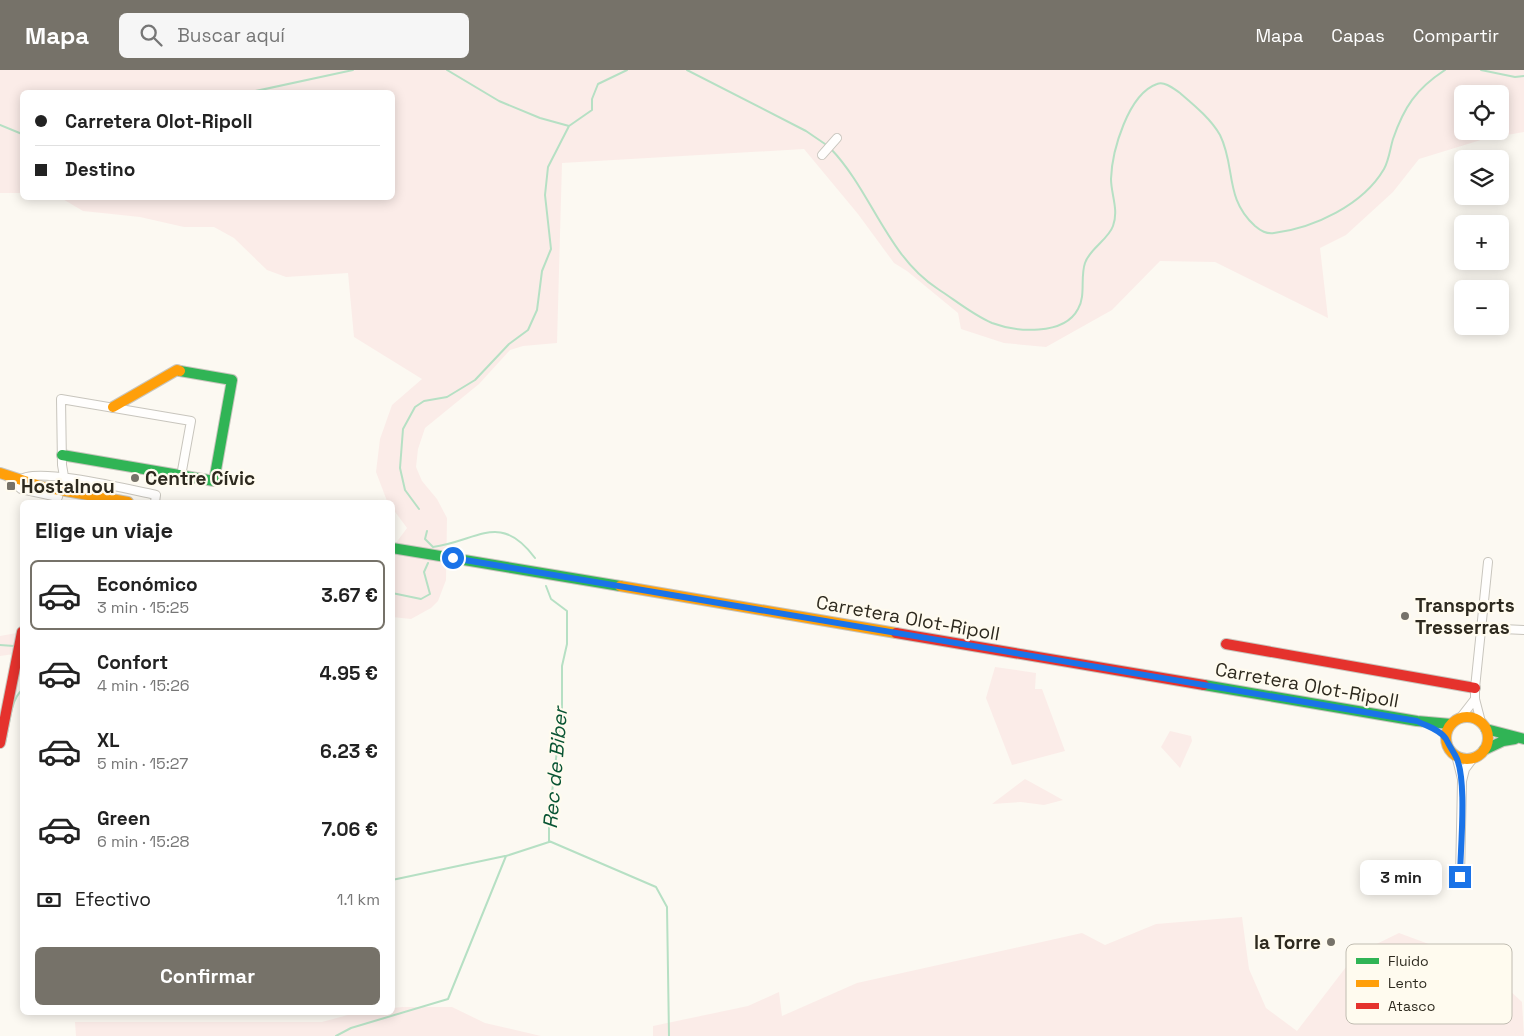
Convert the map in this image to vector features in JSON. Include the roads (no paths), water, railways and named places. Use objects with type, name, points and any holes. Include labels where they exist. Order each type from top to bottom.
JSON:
[{"type":"main road","points":[[62,460],[214,481],[232,380],[177,370],[113,407]]},
{"type":"main road","points":[[3,475],[58,494],[110,500]]},
{"type":"main road","name":"Carretera Olot-Ripoll","points":[[395,549],[1417,721],[1450,724]]},
{"type":"main road","points":[[0,743],[3,705],[20,640]]},
{"type":"main road","points":[[1226,644],[1475,688]]},
{"type":"main road","points":[[1472,717],[1483,725],[1521,739],[1503,741],[1474,757],[1462,758],[1449,748],[1446,739],[1450,724],[1461,718],[1472,717]]},
{"type":"main road","name":"Carretera Olot-Ripoll","points":[[1417,721],[1437,731],[1446,739]]},
{"type":"main road","points":[[1483,725],[1488,738],[1484,750]]},
{"type":"street","points":[[822,155],[836,138]]},
{"type":"street","points":[[58,494],[64,477],[61,399],[191,421],[181,476]]},
{"type":"street","points":[[58,494],[54,477],[62,460]]},
{"type":"street","points":[[3,475],[21,489],[58,494]]},
{"type":"street","points":[[20,480],[24,476],[30,475],[64,477],[156,495],[155,500]]},
{"type":"street","points":[[1483,725],[1475,699],[1475,688],[1488,562]]},
{"type":"street","points":[[1481,628],[1524,630]]},
{"type":"street","points":[[1461,718],[1475,699]]},
{"type":"street","points":[[1456,755],[1462,781]]},
{"type":"street","points":[[1460,877],[1462,781],[1465,769],[1474,757]]},
{"type":"waterway","points":[[260,90],[353,70]]},
{"type":"waterway","points":[[447,70],[499,101],[540,118],[569,126],[592,110],[592,99],[598,84],[627,70]]},
{"type":"waterway","points":[[687,70],[806,131],[828,146]]},
{"type":"waterway","points":[[831,149],[858,184],[893,242],[920,275],[964,307],[992,323],[1026,330],[1039,330],[1062,324],[1071,318],[1078,309],[1082,298],[1083,274],[1087,258],[1111,231],[1115,220],[1111,179],[1118,139],[1130,111],[1147,90],[1160,83],[1169,86],[1191,102],[1212,123],[1225,147],[1232,182],[1239,204],[1245,215],[1255,226],[1264,232],[1271,233],[1305,226],[1321,220],[1351,204],[1364,193],[1384,169],[1397,128],[1412,100],[1426,84],[1445,70]]},
{"type":"waterway","points":[[1481,70],[1515,77],[1524,76]]},
{"type":"waterway","points":[[0,125],[20,133]]},
{"type":"waterway","points":[[419,509],[405,490],[400,468],[403,429],[415,407],[424,401],[447,397],[475,380],[509,344],[528,330],[537,310],[542,271],[551,249],[545,195],[548,167],[569,126]]},
{"type":"waterway","points":[[427,531],[425,539],[433,547],[476,535],[499,532],[511,536],[522,544],[535,558]]},
{"type":"waterway","points":[[395,594],[421,599],[430,594],[424,572],[428,563]]},
{"type":"waterway","name":"Rec de Biber","points":[[546,586],[551,599],[567,611],[567,644],[562,666],[562,708],[549,818],[549,841],[656,887],[667,907],[669,1036]]},
{"type":"waterway","points":[[0,645],[14,646]]},
{"type":"waterway","points":[[5,743],[12,707],[20,692]]},
{"type":"waterway","points":[[395,1015],[448,999],[506,856],[549,842]]},
{"type":"waterway","points":[[395,879],[505,856]]},
{"type":"waterway","points":[[336,1036],[351,1028],[394,1015]]},
{"type":"place","name":"Centre Cívic","points":[[135,478]]},
{"type":"place","name":"Hostalnou","points":[[11,486]]},
{"type":"place","name":"Transports Tresserras","points":[[1405,616]]},
{"type":"place","name":"la Torre","points":[[1331,942]]}]
